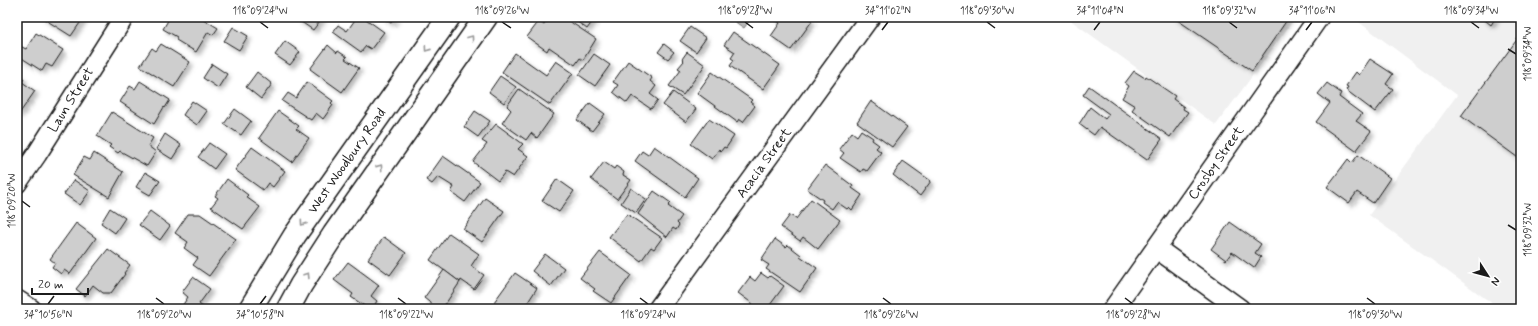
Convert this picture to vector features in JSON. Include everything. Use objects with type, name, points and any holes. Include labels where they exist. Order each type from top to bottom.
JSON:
[{"type":"main road","name":"West Woodbury Road","points":[[250,309],[295,235],[449,17]]},
{"type":"main road","points":[[288,309],[301,285],[334,234],[486,17]]},
{"type":"street","name":"Laun Street","points":[[17,183],[41,148],[124,17]]},
{"type":"street","name":"Acacia Street","points":[[658,309],[870,17]]},
{"type":"street","name":"Crosby Street","points":[[1113,309],[1320,17]]},
{"type":"street","points":[[1156,248],[1240,309]]},
{"type":"street","points":[[17,300],[30,309]]},
{"type":"shaded area","points":[[728,17],[752,17],[744,28]]},
{"type":"shaded area","points":[[1066,17],[1296,17],[1216,125]]},
{"type":"shaded area","points":[[1352,17],[1521,17],[1521,309],[1500,309],[1369,215],[1457,95]]},
{"type":"building","points":[[41,17],[84,17],[71,36]]},
{"type":"building","points":[[170,17],[200,17],[218,28],[213,35],[208,32],[196,52],[176,40],[177,37],[163,29]]},
{"type":"building","points":[[299,17],[323,17],[313,30],[297,19]]},
{"type":"building","points":[[357,17],[363,17],[384,32],[371,49],[366,46],[361,52],[333,32],[338,25],[347,31]]},
{"type":"building","points":[[382,17],[396,17],[391,23]]},
{"type":"building","points":[[550,17],[563,17],[596,39],[583,60],[580,58],[575,65],[549,47],[547,51],[527,37],[539,21],[544,25]]},
{"type":"building","points":[[571,17],[594,17],[595,18],[587,29]]},
{"type":"building","points":[[772,17],[807,17],[812,21],[791,50],[771,36],[780,23]]},
{"type":"building","points":[[1173,17],[1289,17],[1252,71]]},
{"type":"building","points":[[1481,17],[1496,17],[1491,25]]},
{"type":"building","points":[[233,27],[248,36],[239,50],[224,41]]},
{"type":"building","points":[[690,27],[706,38],[696,52],[680,41]]},
{"type":"building","points":[[733,32],[780,65],[763,89],[730,66],[734,60],[731,58],[735,52],[724,45]]},
{"type":"building","points":[[36,33],[63,50],[52,67],[46,64],[42,71],[17,55],[18,45],[26,49]]},
{"type":"building","points":[[1521,34],[1521,160],[1461,116]]},
{"type":"building","points":[[285,41],[300,52],[290,65],[275,55]]},
{"type":"building","points":[[161,44],[190,62],[174,87],[140,66],[152,48],[156,51]]},
{"type":"building","points":[[664,44],[674,52],[668,59],[658,52]]},
{"type":"building","points":[[328,45],[337,53],[338,51],[347,57],[345,59],[359,68],[342,92],[310,69]]},
{"type":"building","points":[[687,52],[705,65],[683,95],[669,86],[681,70],[678,68],[684,61],[682,59]]},
{"type":"building","points":[[515,53],[546,75],[556,61],[573,73],[550,105],[502,72]]},
{"type":"building","points":[[594,54],[610,65],[595,86],[579,75]]},
{"type":"building","points":[[1370,59],[1393,74],[1386,84],[1393,89],[1375,112],[1346,90],[1348,87],[1346,86],[1356,72],[1359,75]]},
{"type":"building","points":[[628,61],[652,78],[650,81],[656,86],[650,94],[658,100],[651,109],[632,96],[627,103],[613,92],[618,85],[613,82]]},
{"type":"building","points":[[212,64],[227,74],[218,88],[203,78]]},
{"type":"building","points":[[1134,71],[1145,78],[1146,76],[1175,96],[1173,99],[1188,112],[1170,137],[1132,110],[1135,106],[1122,98],[1129,86],[1125,83]]},
{"type":"building","points":[[257,72],[272,84],[261,99],[246,87]]},
{"type":"building","points":[[712,72],[752,100],[750,102],[755,106],[743,122],[739,119],[737,122],[697,93]]},
{"type":"building","points":[[17,73],[24,79],[22,82],[35,91],[19,114],[17,113]]},
{"type":"building","points":[[500,76],[516,87],[504,103],[489,92]]},
{"type":"building","points":[[140,81],[170,100],[154,124],[120,102],[130,86],[135,89]]},
{"type":"building","points":[[307,82],[333,101],[331,103],[333,105],[323,119],[316,113],[311,120],[282,101],[288,93],[296,98]]},
{"type":"building","points":[[1327,83],[1341,93],[1339,97],[1362,114],[1356,121],[1371,131],[1356,151],[1316,122],[1330,103],[1318,94]]},
{"type":"building","points":[[1089,86],[1162,139],[1147,160],[1100,127],[1094,135],[1079,124],[1090,107],[1105,119],[1109,114],[1083,95]]},
{"type":"building","points":[[519,89],[554,114],[537,138],[531,133],[526,140],[502,123],[511,110],[507,106]]},
{"type":"building","points":[[673,92],[696,109],[686,122],[663,105]]},
{"type":"building","points":[[192,101],[207,111],[197,125],[183,115]]},
{"type":"building","points":[[871,101],[907,127],[892,147],[857,122]]},
{"type":"building","points":[[590,103],[605,114],[592,131],[577,120]]},
{"type":"building","points":[[235,109],[251,121],[241,135],[224,124]]},
{"type":"building","points":[[278,111],[299,126],[296,129],[309,138],[292,162],[259,138]]},
{"type":"building","points":[[475,111],[490,121],[478,137],[464,127]]},
{"type":"building","points":[[112,112],[153,138],[148,146],[156,152],[147,166],[120,151],[118,153],[109,147],[111,145],[97,136]]},
{"type":"building","points":[[709,119],[734,136],[726,148],[724,147],[721,151],[719,149],[712,159],[691,144]]},
{"type":"building","points":[[496,124],[523,144],[518,149],[528,156],[513,177],[505,172],[498,181],[473,162],[487,144],[482,141]]},
{"type":"building","points":[[861,130],[873,138],[872,140],[879,145],[876,148],[881,152],[867,171],[863,169],[861,172],[840,158],[844,153],[839,149],[852,132],[857,136]]},
{"type":"building","points":[[165,134],[181,145],[172,159],[156,149]]},
{"type":"building","points":[[209,143],[225,154],[214,169],[198,157]]},
{"type":"building","points":[[654,146],[698,178],[685,197],[635,161],[642,151],[648,155]]},
{"type":"building","points":[[252,147],[285,171],[273,187],[268,183],[263,190],[235,170]]},
{"type":"building","points":[[94,153],[123,172],[109,197],[73,175],[84,157],[90,160]]},
{"type":"building","points":[[1358,155],[1390,178],[1373,203],[1357,192],[1349,203],[1327,187],[1348,159],[1352,163]]},
{"type":"building","points":[[443,156],[480,182],[465,202],[451,192],[454,187],[438,177],[432,184],[426,180]]},
{"type":"building","points":[[903,161],[931,181],[920,196],[893,175]]},
{"type":"building","points":[[604,162],[614,169],[616,166],[624,172],[623,175],[631,180],[617,199],[591,179]]},
{"type":"building","points":[[825,165],[853,186],[852,188],[862,195],[852,210],[849,207],[847,209],[837,202],[832,209],[822,202],[823,200],[807,189]]},
{"type":"building","points":[[145,172],[160,181],[150,195],[136,187]]},
{"type":"building","points":[[227,179],[248,195],[246,197],[260,207],[243,229],[211,207],[218,198],[215,196]]},
{"type":"building","points":[[557,179],[574,191],[559,212],[542,201]]},
{"type":"building","points":[[74,180],[90,191],[80,205],[64,194]]},
{"type":"building","points":[[631,188],[646,199],[636,213],[621,203]]},
{"type":"building","points":[[654,191],[671,203],[668,206],[682,216],[677,223],[679,225],[676,230],[673,228],[667,237],[638,214]]},
{"type":"building","points":[[485,198],[504,211],[482,242],[463,229]]},
{"type":"building","points":[[811,199],[840,220],[818,249],[803,237],[800,241],[781,227],[790,215],[796,219]]},
{"type":"building","points":[[110,208],[125,218],[115,233],[101,223]]},
{"type":"building","points":[[150,211],[170,226],[160,240],[139,225]]},
{"type":"building","points":[[188,214],[200,214],[236,239],[209,276],[193,265],[198,258],[184,248],[188,242],[175,233]]},
{"type":"building","points":[[627,214],[662,238],[654,249],[651,247],[641,261],[609,237]]},
{"type":"building","points":[[1230,222],[1261,244],[1255,253],[1261,257],[1254,268],[1232,252],[1226,260],[1211,249]]},
{"type":"building","points":[[76,223],[96,238],[70,274],[64,270],[61,274],[52,267],[55,263],[50,259]]},
{"type":"building","points":[[449,233],[479,254],[471,266],[484,275],[474,289],[461,280],[460,282],[430,260]]},
{"type":"building","points":[[384,237],[406,253],[390,275],[368,259]]},
{"type":"building","points":[[775,239],[786,247],[788,245],[817,268],[800,292],[766,269],[769,265],[761,260]]},
{"type":"building","points":[[108,249],[130,265],[111,293],[103,293],[93,285],[85,296],[76,289]]},
{"type":"building","points":[[600,252],[631,275],[611,303],[593,291],[595,289],[580,278]]},
{"type":"building","points":[[545,254],[564,268],[551,286],[532,271]]},
{"type":"building","points":[[348,262],[379,285],[371,296],[377,301],[372,309],[369,309],[351,297],[353,294],[334,280]]},
{"type":"building","points":[[444,270],[460,282],[442,309],[438,309],[424,298]]},
{"type":"building","points":[[515,273],[537,288],[528,302],[538,309],[504,309],[494,302]]},
{"type":"building","points":[[761,273],[768,278],[770,276],[784,286],[767,309],[757,309],[752,306],[753,304],[738,293],[750,277],[755,281]]},
{"type":"building","points":[[193,277],[210,289],[199,304],[204,308],[180,309],[188,297],[182,292]]}]
